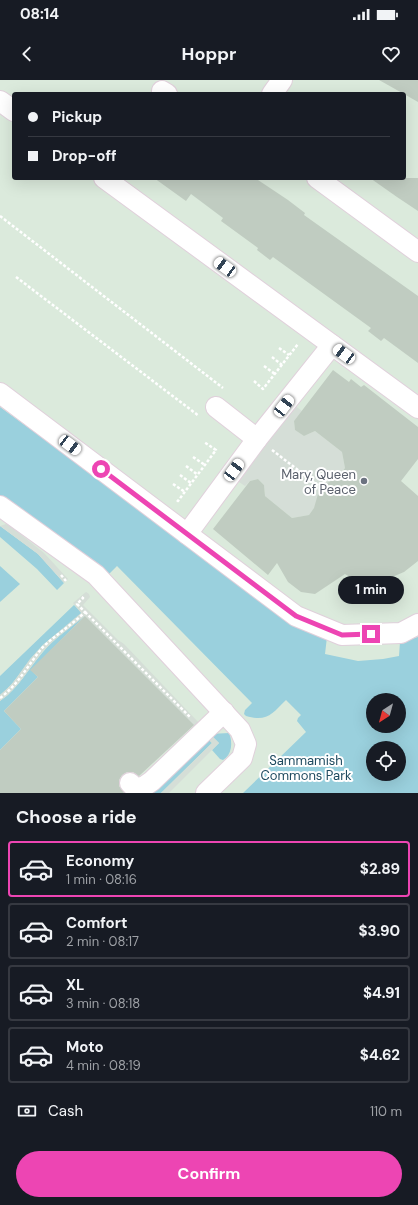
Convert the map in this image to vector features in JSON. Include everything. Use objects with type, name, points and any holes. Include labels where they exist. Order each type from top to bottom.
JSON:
[{"type":"street","points":[[273,92],[282,80]]},
{"type":"street","points":[[0,101],[12,110]]},
{"type":"street","points":[[107,180],[418,408]]},
{"type":"street","points":[[320,180],[418,252]]},
{"type":"street","points":[[187,534],[264,444],[332,345]]},
{"type":"street","points":[[0,393],[296,616],[342,635],[400,633],[418,624]]},
{"type":"street","points":[[210,414],[264,444]]},
{"type":"street","points":[[0,506],[96,575],[240,730],[246,744],[242,758],[206,793]]},
{"type":"street","points":[[130,783],[134,787],[142,788],[152,781],[224,712]]},
{"type":"path","points":[[0,216],[228,391]]},
{"type":"path","points":[[16,277],[210,414]]},
{"type":"path","points":[[254,381],[264,389],[299,343]]},
{"type":"path","points":[[279,348],[289,356]]},
{"type":"path","points":[[272,356],[282,365]]},
{"type":"path","points":[[264,366],[275,374]]},
{"type":"path","points":[[172,497],[178,501],[216,450],[204,442]]},
{"type":"path","points":[[264,444],[320,487]]},
{"type":"path","points":[[193,457],[205,465]]},
{"type":"path","points":[[186,466],[198,474]]},
{"type":"path","points":[[180,475],[192,483]]},
{"type":"path","points":[[173,484],[185,492]]},
{"type":"path","points":[[80,596],[83,598],[77,604],[192,720]]},
{"type":"path","points":[[0,698],[15,686],[44,647],[85,612]]},
{"type":"green space","name":"Sammamish Commons Park","points":[[0,407],[176,535],[327,637],[325,654],[358,661],[383,659],[399,656],[400,642],[418,637],[418,793],[243,793],[306,732],[297,721],[301,715],[286,700],[269,716],[253,718],[246,716],[244,714],[245,710],[252,703],[117,566],[107,576],[0,497]]},
{"type":"green space","points":[[0,526],[38,554],[64,583],[57,590],[37,569],[0,537]]},
{"type":"green space","points":[[0,566],[20,584],[0,602]]},
{"type":"green space","points":[[74,605],[82,613],[37,651],[12,683],[0,695],[0,676]]},
{"type":"green space","points":[[82,616],[85,616],[31,670],[38,677],[4,711],[21,729],[0,750],[0,701],[13,690],[47,647]]},
{"type":"green space","points":[[229,733],[231,748],[226,758],[223,760],[220,759],[212,750],[219,743],[210,734]]},
{"type":"green space","points":[[206,737],[212,743],[161,793],[151,793]]},
{"type":"shaded area","points":[[294,405],[302,411],[294,421],[295,430],[304,436],[315,431],[342,452],[345,468],[309,515],[292,518],[265,496],[264,485],[258,479],[250,481],[245,486],[236,480]]},
{"type":"shaded area","points":[[6,524],[44,553],[68,579],[64,583],[38,554],[0,526]]},
{"type":"shaded area","points":[[86,592],[90,597],[83,605],[118,640],[124,644],[199,723],[196,728],[85,616],[43,651],[19,683],[0,701],[0,695],[12,684],[30,659],[43,645],[81,613],[73,603]]},
{"type":"shaded area","points":[[210,734],[219,743],[169,793],[161,793],[212,743],[206,737]]},
{"type":"building","points":[[379,80],[418,80],[418,102],[406,95],[406,92],[400,92]]},
{"type":"building","points":[[406,178],[418,178],[418,211],[373,180],[406,180]]},
{"type":"building","points":[[157,180],[258,180],[288,200],[305,213],[304,215],[418,296],[418,363],[384,338],[381,341],[368,331],[371,328],[273,257],[270,260],[257,250],[258,248],[221,221],[223,218],[191,194],[186,201]]},
{"type":"building","name":"Mary, Queen of Peace","points":[[333,370],[349,382],[351,379],[361,387],[364,385],[418,427],[418,459],[401,481],[418,496],[418,561],[404,572],[385,580],[370,582],[355,580],[345,574],[315,594],[301,592],[288,582],[277,563],[268,575],[213,529],[250,481],[258,479],[264,485],[265,496],[292,518],[309,515],[314,508],[320,487],[338,477],[345,468],[342,452],[315,431],[304,436],[295,430],[294,421]]},
{"type":"building","points":[[85,616],[194,725],[139,776],[133,772],[127,772],[122,775],[119,780],[119,786],[124,793],[0,793],[0,750],[21,729],[4,711],[38,677],[30,670]]},
{"type":"place","name":"Mary, Queen of Peace","points":[[364,481]]},
{"type":"route","points":[[101,469],[296,616],[342,635],[371,634]]}]
